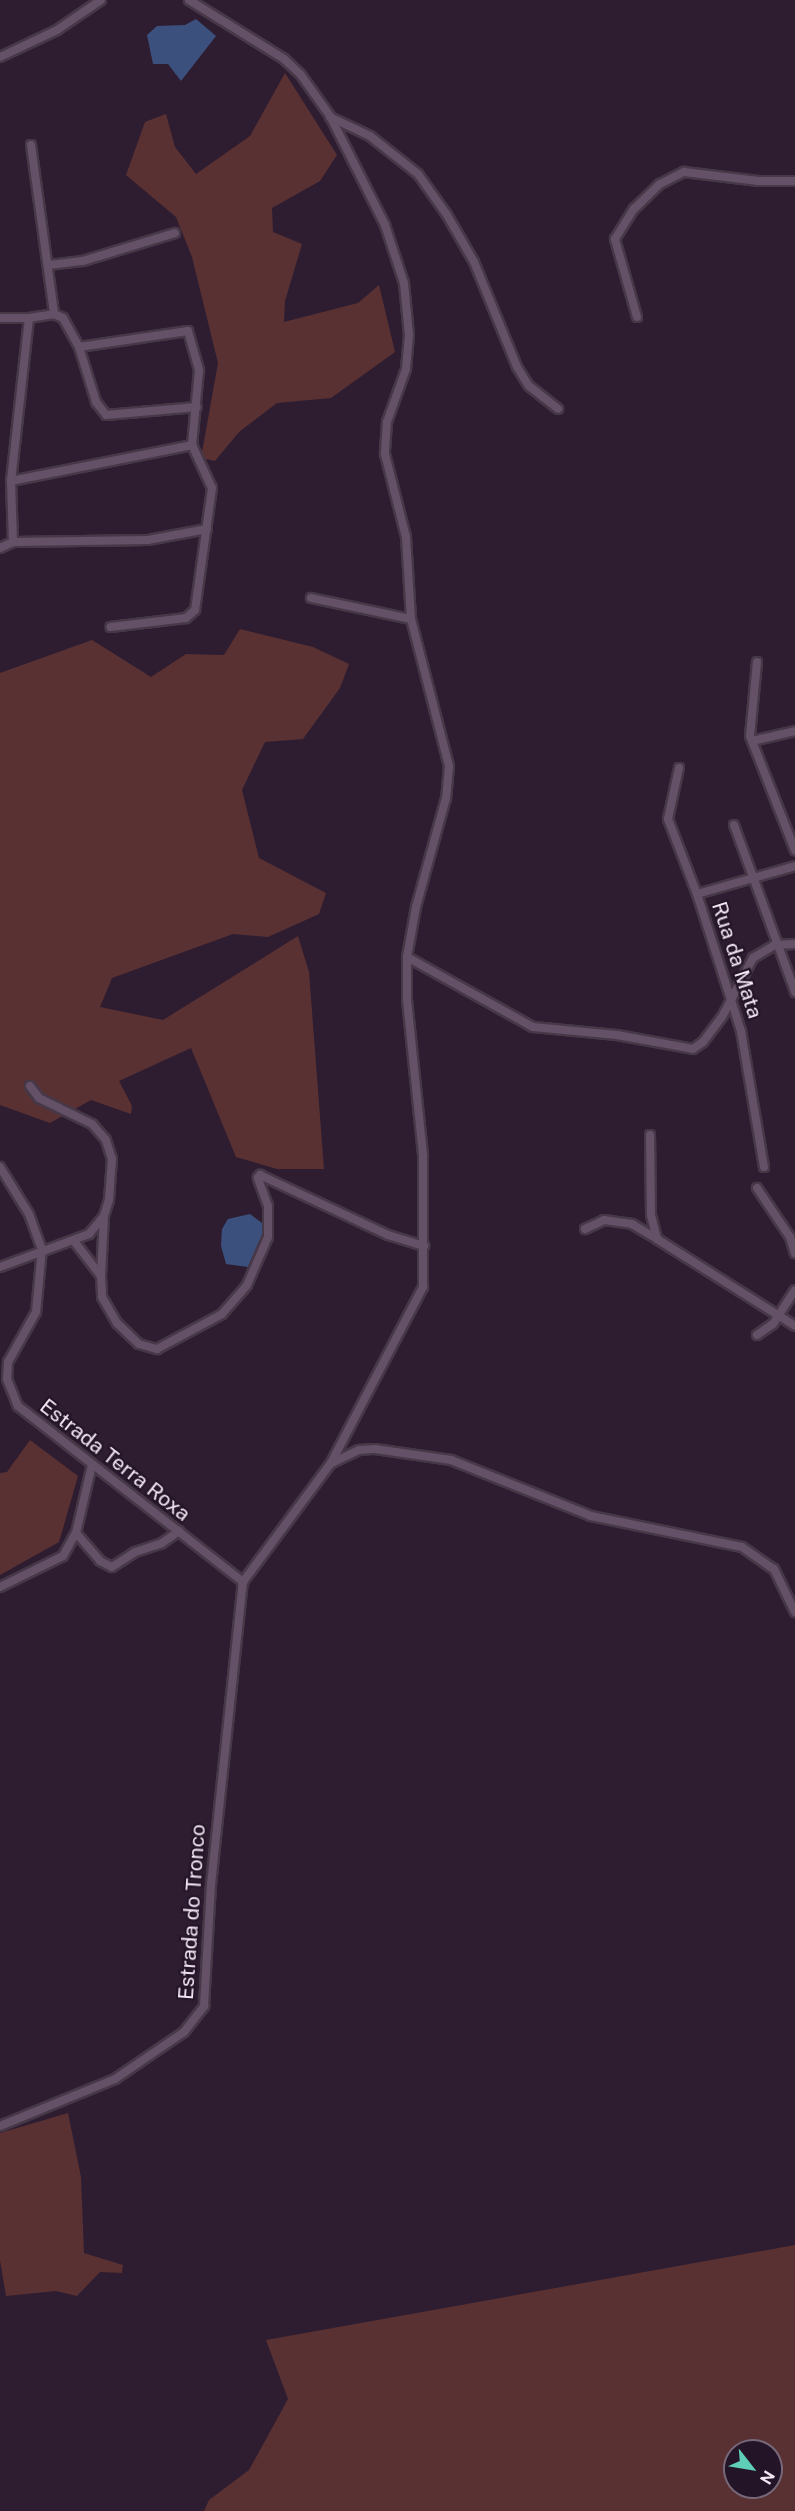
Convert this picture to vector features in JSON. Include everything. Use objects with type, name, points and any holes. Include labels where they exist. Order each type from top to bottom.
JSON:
[{"type":"street","points":[[0,57],[57,30],[100,0]]},
{"type":"street","points":[[189,0],[284,59],[301,75],[330,116],[385,225],[404,283],[408,357],[384,439],[387,470],[406,537],[411,619],[441,731],[449,781],[416,907],[407,957],[407,1000],[421,1121],[423,1287],[331,1463],[243,1582]]},
{"type":"street","points":[[330,116],[394,152],[418,174],[447,215],[474,262],[517,367],[534,390],[558,409]]},
{"type":"street","points":[[31,145],[50,266],[54,314]]},
{"type":"street","points":[[637,317],[615,239],[634,209],[660,184],[684,172],[795,181]]},
{"type":"street","points":[[50,266],[83,261],[175,233]]},
{"type":"street","points":[[0,318],[29,318],[54,314],[63,318],[78,347],[96,402],[106,415],[197,407]]},
{"type":"street","points":[[13,542],[11,481],[29,318]]},
{"type":"street","points":[[78,347],[188,331],[199,370],[192,445],[212,488],[192,615],[111,627]]},
{"type":"street","points":[[11,481],[192,445]]},
{"type":"street","points":[[0,548],[13,542],[148,540],[207,529]]},
{"type":"street","points":[[311,598],[411,619]]},
{"type":"street","points":[[757,662],[750,721],[752,741],[795,850]]},
{"type":"street","points":[[752,741],[795,730]]},
{"type":"street","name":"Rua da Mata","points":[[679,768],[668,819],[697,894],[732,1000],[745,1048],[750,1102],[764,1167]]},
{"type":"street","points":[[734,825],[780,944],[795,992]]},
{"type":"street","points":[[697,894],[795,866]]},
{"type":"street","points":[[407,957],[533,1027],[617,1035],[693,1048],[709,1036],[732,1000],[753,958],[780,944],[795,944]]},
{"type":"street","points":[[30,1086],[39,1098],[92,1124],[106,1140],[112,1159],[112,1180],[104,1216],[101,1276],[108,1310],[127,1334],[149,1349],[169,1345],[222,1314],[247,1285],[268,1237],[268,1206],[258,1178],[260,1175],[388,1235],[423,1246]]},
{"type":"street","points":[[650,1135],[651,1215],[657,1239]]},
{"type":"street","points":[[0,1167],[29,1214],[42,1249]]},
{"type":"street","points":[[757,1188],[790,1237],[795,1253]]},
{"type":"street","points":[[0,1268],[42,1249],[74,1241],[89,1234],[104,1216]]},
{"type":"street","points":[[585,1229],[604,1220],[632,1224],[795,1326]]},
{"type":"street","points":[[74,1241],[101,1276]]},
{"type":"street","name":"Estrada Terra Roxa","points":[[42,1249],[36,1312],[4,1361],[7,1379],[18,1406],[243,1582]]},
{"type":"street","points":[[758,1335],[778,1317],[795,1290]]},
{"type":"street","points":[[331,1463],[359,1450],[375,1449],[451,1460],[600,1518],[742,1547],[774,1569],[795,1612]]},
{"type":"street","points":[[0,1587],[16,1577],[52,1564],[63,1556],[76,1533],[92,1465]]},
{"type":"street","points":[[76,1533],[100,1561],[112,1567],[179,1532]]},
{"type":"street","name":"Estrada do Tronco","points":[[0,2126],[115,2079],[184,2032],[204,2006],[211,1885],[243,1582]]},
{"type":"shaded area","points":[[285,73],[337,155],[320,181],[272,208],[273,232],[302,244],[285,301],[284,322],[358,303],[379,285],[395,352],[331,398],[277,403],[239,432],[215,461],[201,458],[218,363],[192,257],[176,217],[126,175],[145,122],[166,114],[175,147],[196,174],[250,136]]},
{"type":"shaded area","points":[[240,629],[313,647],[349,664],[340,688],[303,739],[265,742],[242,790],[259,858],[326,893],[319,914],[268,937],[233,934],[112,978],[100,1007],[163,1020],[298,936],[309,972],[324,1169],[277,1169],[236,1157],[191,1048],[119,1081],[132,1106],[131,1114],[91,1100],[50,1123],[0,1105],[0,673],[92,640],[151,677],[186,654],[224,655]]},
{"type":"shaded area","points":[[30,1440],[78,1476],[59,1542],[0,1575],[0,1473],[7,1472]]},
{"type":"shaded area","points":[[68,2113],[81,2177],[84,2253],[123,2265],[122,2273],[100,2272],[77,2296],[56,2291],[6,2296],[0,2260],[0,2133]]},
{"type":"shaded area","points":[[795,2245],[795,2511],[204,2511],[209,2500],[249,2470],[288,2399],[266,2340]]},
{"type":"water","points":[[196,19],[216,36],[181,81],[168,64],[153,64],[147,35],[157,26],[185,25]]},
{"type":"water","points":[[250,1214],[266,1226],[248,1267],[226,1264],[221,1246],[222,1229],[228,1219]]}]
